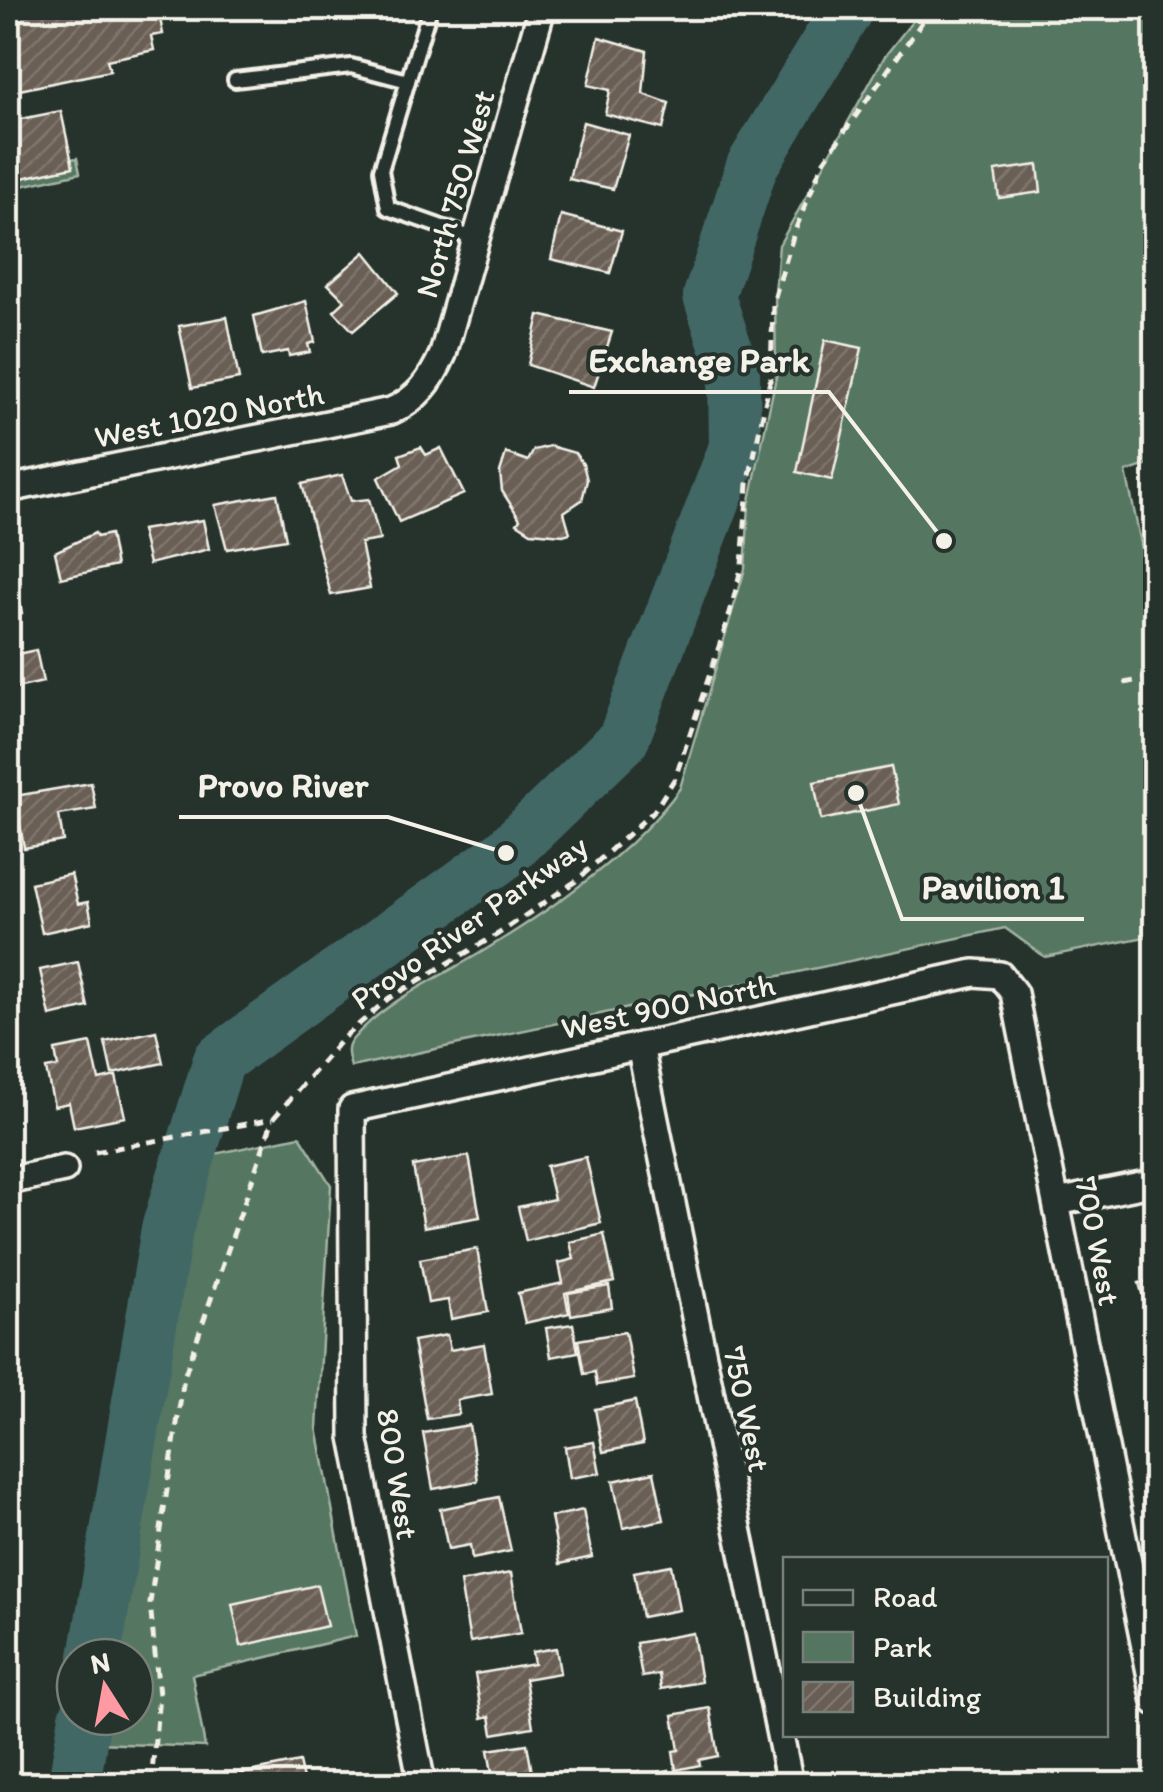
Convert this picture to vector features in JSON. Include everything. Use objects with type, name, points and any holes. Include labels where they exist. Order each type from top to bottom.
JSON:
[{"type":"street","name":"North 750 West","points":[[419,394],[432,379],[443,354],[542,8]]},
{"type":"street","name":"West 1020 North","points":[[8,488],[391,412],[419,394]]},
{"type":"street","name":"West 900 North","points":[[352,1109],[974,973],[1000,975]]},
{"type":"street","name":"700 West","points":[[1000,975],[1014,993],[1156,1702]]},
{"type":"street","name":"750 West","points":[[640,1046],[790,1784]]},
{"type":"street","name":"800 West","points":[[352,1109],[354,1437],[422,1784]]},
{"type":"street","points":[[8,1181],[64,1170]]},
{"type":"street","points":[[1057,1202],[1156,1182]]},
{"type":"lane","points":[[426,8],[428,14],[381,170],[388,208],[476,238]]},
{"type":"lane","points":[[236,80],[351,66],[408,81]]},
{"type":"path","name":"Provo River Parkway","points":[[150,1784],[159,1695],[150,1604],[184,1377],[273,1119],[342,1040],[389,998],[498,934],[576,881],[654,811],[674,778],[729,616],[742,565],[748,484],[770,376],[774,302],[794,232],[824,162],[932,8]]},
{"type":"path","points":[[1124,683],[1156,677]]},
{"type":"path","points":[[94,1152],[273,1119]]},
{"type":"green space","points":[[923,8],[1155,8],[1155,462],[1126,472],[1155,610],[1155,935],[1045,957],[1005,928],[351,1067],[350,1042],[366,1025],[413,991],[464,963],[560,900],[615,858],[680,788],[745,569],[749,505],[776,377],[779,245],[885,56]]},
{"type":"green space","points":[[77,158],[80,173],[8,189],[8,181],[72,167],[71,159]]},
{"type":"green space","points":[[300,1136],[331,1185],[317,1428],[356,1636],[192,1675],[205,1747],[96,1743],[97,1737],[155,1737],[155,1637],[114,1637],[171,1303],[205,1156]]},
{"type":"building","points":[[8,8],[158,8],[163,34],[151,36],[154,50],[107,60],[110,71],[10,92],[16,120],[61,111],[73,167],[8,181]]},
{"type":"building","points":[[599,37],[647,51],[643,94],[669,103],[663,129],[605,114],[610,90],[588,85]]},
{"type":"building","points":[[583,122],[629,135],[613,189],[569,179]]},
{"type":"building","points":[[1038,165],[1041,192],[999,198],[995,171]]},
{"type":"building","points":[[561,215],[622,231],[610,273],[551,259]]},
{"type":"building","points":[[365,252],[398,293],[353,331],[334,311],[345,301],[328,284]]},
{"type":"building","points":[[306,301],[315,342],[308,344],[310,352],[262,356],[254,316]]},
{"type":"building","points":[[539,315],[612,332],[594,387],[528,365]]},
{"type":"building","points":[[227,317],[239,379],[192,388],[179,326]]},
{"type":"building","points":[[825,340],[862,348],[832,480],[797,472]]},
{"type":"building","points":[[550,446],[575,453],[587,480],[582,500],[564,512],[570,533],[563,535],[531,532],[517,523],[520,519],[502,491],[500,472],[506,453],[528,461],[534,450]]},
{"type":"building","points":[[421,447],[426,455],[441,448],[464,494],[399,522],[378,478],[402,464],[399,455]]},
{"type":"building","points":[[342,475],[351,501],[369,499],[380,540],[361,543],[370,588],[331,595],[302,484]]},
{"type":"building","points":[[277,494],[286,539],[227,549],[215,505]]},
{"type":"building","points":[[203,520],[209,549],[149,564],[141,530]]},
{"type":"building","points":[[95,533],[97,537],[110,534],[116,566],[61,578],[55,552]]},
{"type":"building","points":[[8,548],[22,613],[8,616]]},
{"type":"building","points":[[36,650],[43,682],[8,690],[8,656]]},
{"type":"building","points":[[891,767],[899,804],[821,820],[814,782]]},
{"type":"building","points":[[91,783],[96,809],[59,815],[63,841],[24,848],[15,796]]},
{"type":"building","points":[[71,874],[78,904],[88,902],[92,922],[42,933],[31,883]]},
{"type":"building","points":[[78,962],[88,1007],[50,1016],[40,970]]},
{"type":"building","points":[[156,1031],[163,1063],[112,1074],[105,1042]]},
{"type":"building","points":[[91,1043],[99,1080],[116,1076],[125,1117],[74,1127],[69,1103],[54,1106],[46,1069],[58,1067],[55,1050]]},
{"type":"building","points":[[469,1156],[480,1217],[424,1227],[413,1166]]},
{"type":"building","points":[[586,1157],[601,1223],[526,1241],[518,1207],[554,1199],[546,1166]]},
{"type":"building","points":[[604,1234],[614,1282],[565,1293],[569,1313],[525,1323],[518,1293],[563,1283],[559,1263],[574,1259],[570,1242]]},
{"type":"building","points":[[477,1249],[488,1312],[451,1319],[448,1300],[428,1303],[420,1259]]},
{"type":"building","points":[[1156,1279],[1156,1315],[1149,1317],[1139,1283]]},
{"type":"building","points":[[609,1286],[612,1308],[571,1315],[568,1293]]},
{"type":"building","points":[[573,1324],[578,1352],[551,1357],[546,1328]]},
{"type":"building","points":[[625,1332],[634,1379],[597,1385],[595,1372],[584,1374],[578,1340]]},
{"type":"building","points":[[447,1335],[450,1350],[484,1344],[492,1394],[457,1400],[459,1414],[427,1419],[413,1341]]},
{"type":"building","points":[[635,1401],[643,1444],[603,1452],[595,1409]]},
{"type":"building","points":[[469,1425],[478,1481],[433,1489],[423,1433]]},
{"type":"building","points":[[594,1442],[600,1473],[570,1478],[565,1447]]},
{"type":"building","points":[[654,1472],[664,1520],[623,1528],[613,1481]]},
{"type":"building","points":[[499,1497],[511,1551],[472,1559],[470,1545],[448,1549],[440,1509]]},
{"type":"building","points":[[583,1510],[592,1557],[560,1564],[551,1517]]},
{"type":"building","points":[[671,1565],[679,1610],[642,1617],[634,1572]]},
{"type":"building","points":[[511,1573],[521,1633],[470,1642],[460,1582]]},
{"type":"building","points":[[317,1585],[327,1626],[241,1646],[232,1604]]},
{"type":"building","points":[[693,1633],[701,1682],[661,1689],[659,1674],[642,1677],[636,1643]]},
{"type":"building","points":[[556,1648],[560,1673],[525,1679],[533,1727],[493,1734],[490,1716],[482,1718],[475,1674],[534,1664],[532,1652]]},
{"type":"building","points":[[710,1708],[718,1756],[676,1770],[673,1751],[679,1750],[673,1715]]},
{"type":"building","points":[[527,1744],[534,1784],[494,1784],[488,1750]]},
{"type":"building","points":[[299,1762],[304,1784],[242,1784],[240,1774]]},
{"type":"building","points":[[669,1770],[671,1784],[628,1784],[626,1773],[639,1771],[640,1776]]},
{"type":"waterway","points":[[98,1637],[167,1229],[219,1060],[506,853],[623,740],[735,447],[734,372],[709,296],[752,166],[848,8]]},
{"type":"waterway","points":[[74,1784],[82,1737]]},
{"type":"place","name":"Exchange Park","points":[[944,541]]},
{"type":"place","name":"Pavilion 1","points":[[856,793]]},
{"type":"place","name":"Provo River","points":[[506,853]]}]
